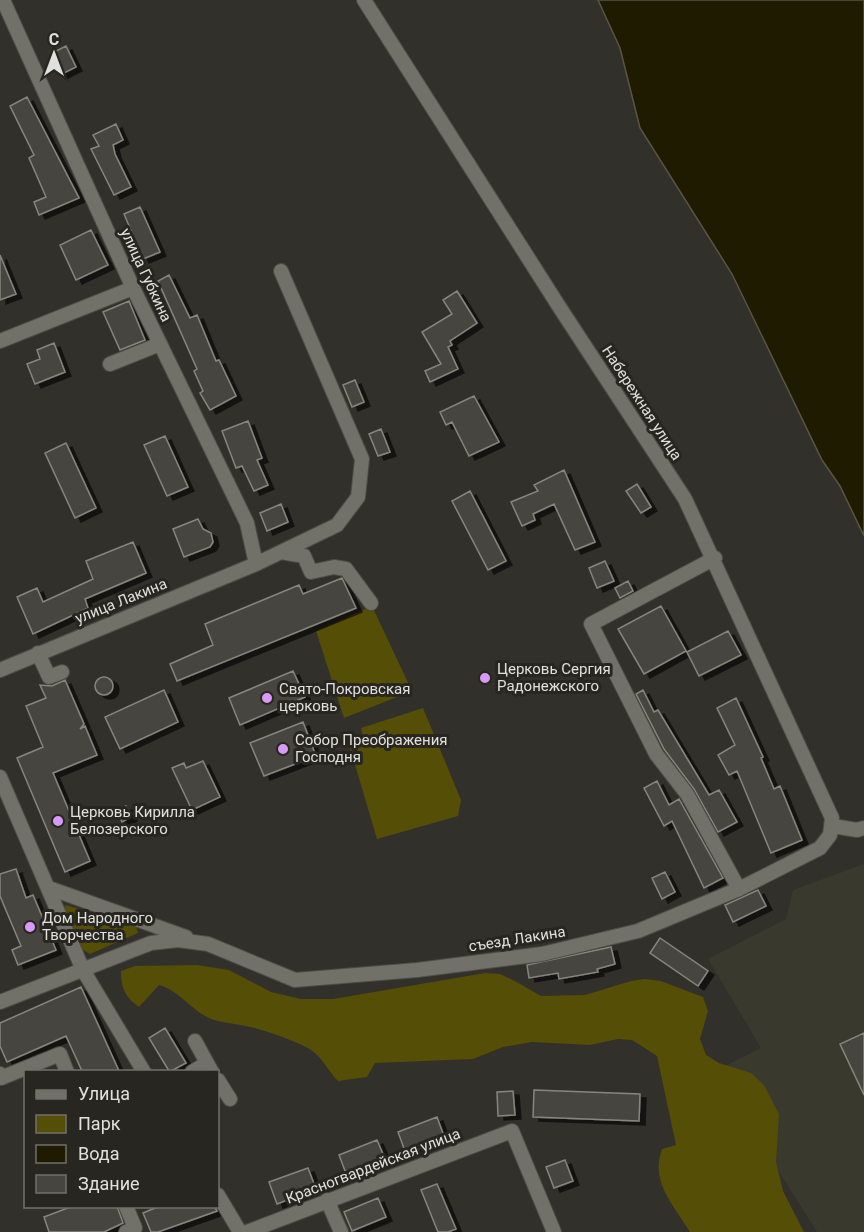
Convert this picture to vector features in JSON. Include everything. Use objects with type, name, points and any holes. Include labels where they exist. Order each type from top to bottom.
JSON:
[{"type":"street","name":"Набережная улица","points":[[364,0],[685,499],[715,558],[832,818],[832,826]]},
{"type":"street","name":"улица Губкина","points":[[2,2],[133,288],[247,523],[256,564]]},
{"type":"street","name":"улица Лакина","points":[[0,670],[256,564],[337,525],[358,497],[362,459],[281,270]]},
{"type":"street","points":[[0,341],[133,288]]},
{"type":"street","points":[[110,364],[160,344]]},
{"type":"street","points":[[281,552],[304,556],[310,572],[334,567],[346,569],[371,603]]},
{"type":"street","points":[[715,558],[591,624],[656,754],[687,794],[739,888]]},
{"type":"street","points":[[38,653],[49,677],[62,672]]},
{"type":"street","points":[[0,777],[83,970],[143,1070]]},
{"type":"street","points":[[832,826],[857,830],[864,828]]},
{"type":"street","name":"съезд Лакина","points":[[49,888],[208,944],[295,980],[417,970],[542,954],[638,931],[739,888],[820,848],[826,843],[832,826]]},
{"type":"street","name":"съезд Лакина","points":[[0,1002],[151,943],[178,940],[208,944]]},
{"type":"street","points":[[195,1041],[210,1067]]},
{"type":"street","points":[[0,1074],[2,1078],[60,1054],[68,1070]]},
{"type":"street","points":[[219,1082],[230,1099]]},
{"type":"street","name":"Красногвардейская улица","points":[[247,1232],[512,1131],[554,1232]]},
{"type":"street","points":[[219,1197],[240,1232]]},
{"type":"street","points":[[327,1200],[341,1232]]},
{"type":"street","points":[[126,1232],[135,1228],[127,1208]]},
{"type":"shaded area","points":[[864,864],[864,1232],[817,1232],[715,1071],[761,1048],[708,959],[786,919],[793,890]]},
{"type":"green space","points":[[372,606],[412,691],[344,718],[316,631]]},
{"type":"green space","points":[[423,708],[461,800],[458,816],[377,839],[348,741],[363,736],[361,728]]},
{"type":"green space","points":[[66,905],[136,926],[138,933],[90,954],[78,947],[63,908]]},
{"type":"green space","points":[[197,965],[229,970],[271,992],[301,999],[333,999],[485,973],[500,974],[541,996],[585,995],[645,979],[661,981],[703,997],[708,1011],[700,1039],[706,1055],[719,1063],[751,1073],[764,1085],[779,1114],[776,1162],[783,1191],[804,1232],[690,1232],[665,1192],[659,1172],[662,1149],[676,1145],[657,1056],[632,1040],[618,1039],[590,1045],[532,1042],[503,1047],[473,1059],[375,1063],[367,1077],[338,1081],[315,1053],[297,1043],[261,1030],[209,1018],[173,991],[159,985],[139,1007],[130,1000],[123,987],[121,971],[135,966]]},
{"type":"water","points":[[598,0],[864,0],[864,536],[840,486],[822,460],[732,274],[640,128],[620,48]]},
{"type":"building","points":[[66,46],[76,67],[62,74],[52,53]]},
{"type":"building","points":[[27,97],[79,198],[39,215],[34,202],[46,197],[29,158],[34,155],[10,106]]},
{"type":"building","points":[[116,124],[123,140],[113,145],[115,154],[131,187],[114,195],[91,149],[99,146],[93,135]]},
{"type":"building","points":[[140,207],[160,252],[143,259],[124,214]]},
{"type":"building","points":[[91,230],[108,265],[76,280],[60,245]]},
{"type":"building","points":[[0,255],[16,294],[0,300]]},
{"type":"building","points":[[169,275],[190,318],[197,315],[216,361],[219,360],[236,396],[210,410],[200,393],[203,391],[194,371],[197,369],[158,281]]},
{"type":"building","points":[[457,291],[477,323],[450,341],[452,345],[448,347],[458,369],[430,382],[425,371],[441,364],[422,332],[452,314],[443,300]]},
{"type":"building","points":[[129,301],[145,340],[120,350],[103,312]]},
{"type":"building","points":[[54,343],[65,372],[35,384],[27,364],[40,359],[37,350]]},
{"type":"building","points":[[355,380],[364,402],[352,407],[343,385]]},
{"type":"building","points":[[474,396],[499,442],[469,456],[452,422],[446,425],[440,412]]},
{"type":"building","points":[[248,421],[262,458],[257,460],[268,485],[254,491],[242,466],[236,468],[222,431]]},
{"type":"building","points":[[381,429],[390,452],[378,456],[369,434]]},
{"type":"building","points":[[165,436],[188,487],[167,496],[144,445]]},
{"type":"building","points":[[66,443],[96,508],[75,518],[45,453]]},
{"type":"building","points":[[564,470],[595,542],[575,550],[554,504],[533,514],[535,520],[522,526],[511,502],[538,491],[534,485]]},
{"type":"building","points":[[637,484],[651,507],[641,513],[626,491]]},
{"type":"building","points":[[470,491],[506,561],[488,570],[452,501]]},
{"type":"building","points":[[281,504],[288,522],[267,531],[260,513]]},
{"type":"building","points":[[198,519],[203,529],[211,533],[213,542],[210,547],[184,557],[173,529]]},
{"type":"building","points":[[133,542],[146,573],[85,599],[88,608],[33,634],[17,597],[37,588],[43,602],[93,579],[86,561]]},
{"type":"building","points":[[605,561],[614,581],[597,588],[589,568]]},
{"type":"building","points":[[342,578],[356,608],[177,681],[170,664],[213,645],[205,624],[299,585],[303,594]]},
{"type":"building","points":[[628,581],[633,591],[620,598],[615,588]]},
{"type":"building","points":[[661,606],[686,651],[644,674],[618,629]]},
{"type":"building","points":[[728,631],[741,655],[699,676],[687,652]]},
{"type":"building","name":"Свято-Покровская церковь","points":[[293,671],[305,697],[240,725],[229,698]]},
{"type":"building","points":[[104,677],[110,680],[113,686],[110,692],[104,695],[98,692],[95,686],[98,680]]},
{"type":"building","points":[[65,680],[84,724],[80,729],[85,726],[97,755],[53,773],[90,861],[65,872],[17,758],[43,747],[26,706],[46,698],[40,685],[52,686]]},
{"type":"building","points":[[164,690],[178,722],[120,749],[105,717]]},
{"type":"building","points":[[643,690],[654,712],[658,710],[709,795],[719,790],[737,822],[718,832],[694,789],[664,749],[636,694]]},
{"type":"building","points":[[736,698],[763,757],[761,758],[774,789],[780,786],[802,840],[771,853],[737,771],[729,775],[718,755],[735,745],[717,708]]},
{"type":"building","name":"Собор Преображения Господня","points":[[303,722],[316,756],[264,776],[250,743]]},
{"type":"building","points":[[203,761],[220,797],[192,810],[172,768],[184,763],[186,768]]},
{"type":"building","points":[[657,781],[669,805],[679,799],[723,878],[704,888],[672,821],[664,826],[644,788]]},
{"type":"building","points":[[126,806],[131,817],[122,822],[116,810]]},
{"type":"building","name":"Дом Народного Творчества","points":[[16,869],[26,898],[33,895],[56,950],[18,965],[12,950],[21,946],[0,896],[0,874]]},
{"type":"building","points":[[665,872],[675,892],[662,899],[652,878]]},
{"type":"building","points":[[758,890],[766,906],[733,922],[725,905]]},
{"type":"building","points":[[660,938],[708,971],[698,986],[650,953]]},
{"type":"building","points":[[611,947],[615,964],[597,969],[598,972],[559,979],[558,973],[529,978],[527,965]]},
{"type":"building","points":[[81,987],[119,1070],[82,1070],[66,1036],[7,1062],[0,1046],[0,1023]]},
{"type":"building","points":[[165,1028],[186,1063],[168,1070],[149,1038]]},
{"type":"building","points":[[864,1033],[864,1095],[840,1044]]},
{"type":"building","points":[[534,1090],[640,1094],[639,1121],[533,1117]]},
{"type":"building","points":[[513,1091],[515,1115],[498,1116],[497,1092]]},
{"type":"building","points":[[437,1117],[445,1139],[406,1154],[398,1132]]},
{"type":"building","points":[[377,1140],[386,1161],[347,1176],[339,1155]]},
{"type":"building","points":[[565,1160],[573,1181],[554,1188],[546,1167]]},
{"type":"building","points":[[308,1168],[316,1189],[277,1204],[269,1182]]},
{"type":"building","points":[[437,1184],[456,1229],[448,1232],[438,1232],[421,1190]]},
{"type":"building","points":[[378,1198],[386,1217],[352,1231],[344,1212]]},
{"type":"building","points":[[68,1208],[118,1208],[123,1223],[104,1232],[49,1232],[44,1217]]},
{"type":"building","points":[[155,1208],[215,1208],[217,1211],[158,1232],[151,1232],[143,1213]]},
{"type":"place","name":"Церковь Сергия Радонежского","points":[[485,678]]},
{"type":"place","name":"Свято-Покровская церковь","points":[[267,698]]},
{"type":"place","name":"Собор Преображения Господня","points":[[283,749]]},
{"type":"place","name":"Церковь Кирилла Белозерского","points":[[58,821]]},
{"type":"place","name":"Дом Народного Творчества","points":[[30,927]]}]
